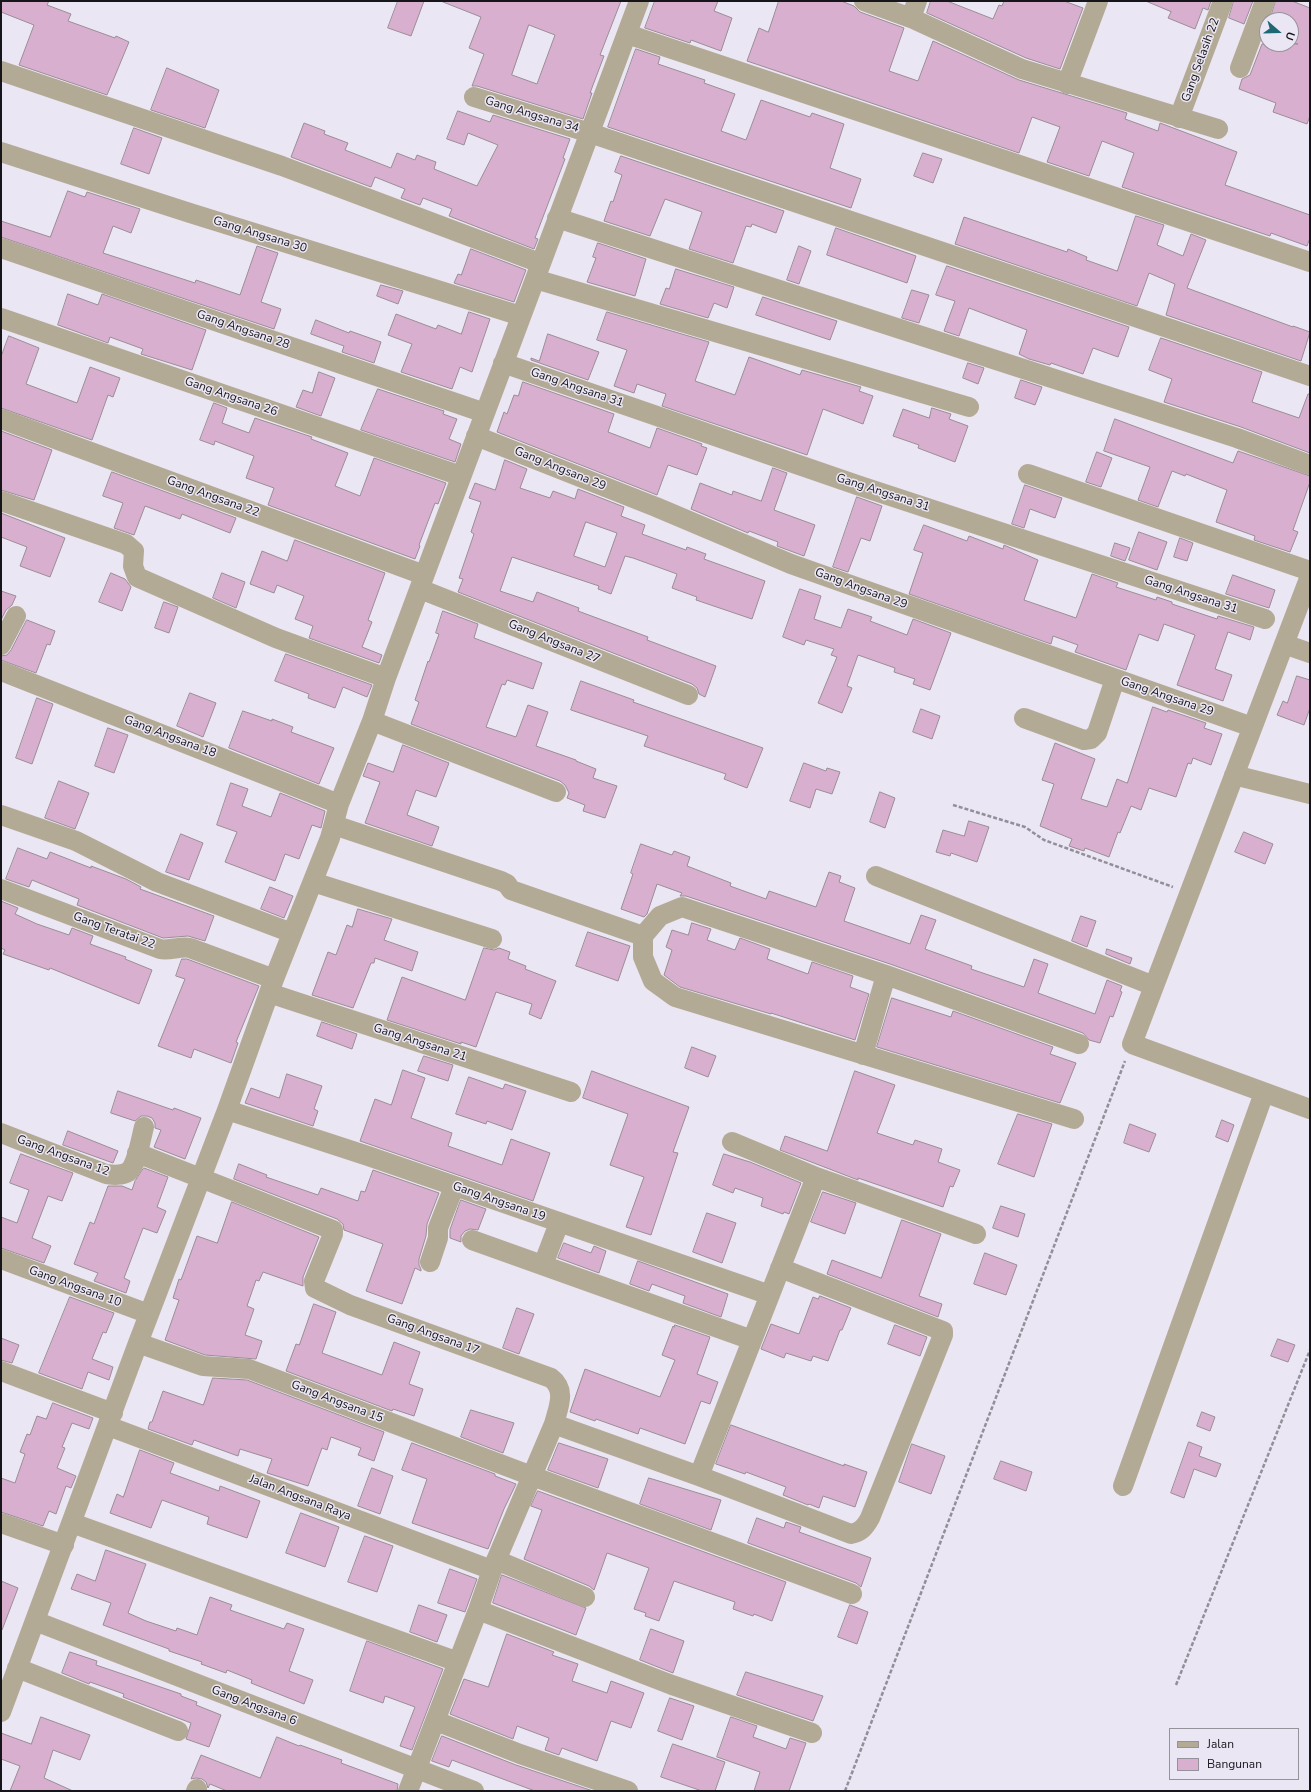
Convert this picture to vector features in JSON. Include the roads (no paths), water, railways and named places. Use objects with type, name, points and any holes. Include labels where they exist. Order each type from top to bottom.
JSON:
[{"type":"street","points":[[1,1712],[138,1343],[227,1110],[271,986],[332,831],[339,804],[372,721],[386,678],[503,362],[639,1]]},
{"type":"street","points":[[864,1],[914,10],[1022,69],[1218,129]]},
{"type":"street","points":[[1067,84],[1098,1]]},
{"type":"street","name":"Gang Selasih 22","points":[[1179,118],[1222,1]]},
{"type":"street","points":[[1240,68],[1265,1]]},
{"type":"street","points":[[627,34],[1310,262]]},
{"type":"street","points":[[1,71],[282,166],[538,271],[969,407]]},
{"type":"street","name":"Gang Angsana 34","points":[[474,97],[590,133],[1310,376]]},
{"type":"street","name":"Gang Angsana 30","points":[[1,152],[190,213],[521,316]]},
{"type":"street","points":[[558,218],[1237,438],[1310,465]]},
{"type":"street","name":"Gang Angsana 28","points":[[1,248],[485,413]]},
{"type":"street","name":"Gang Angsana 26","points":[[1,318],[461,476]]},
{"type":"street","name":"Gang Angsana 31","points":[[503,362],[857,485],[1265,619]]},
{"type":"street","name":"Gang Angsana 22","points":[[1,419],[422,582]]},
{"type":"street","name":"Gang Angsana 29","points":[[476,436],[656,507],[791,564],[1252,727]]},
{"type":"street","points":[[1028,474],[1310,571]]},
{"type":"street","points":[[1,501],[126,544],[134,551],[133,566],[137,577],[276,638],[386,678]]},
{"type":"street","points":[[1310,576],[1132,1044],[1310,1109]]},
{"type":"street","name":"Gang Angsana 27","points":[[422,582],[688,695]]},
{"type":"street","points":[[1,645],[16,616]]},
{"type":"street","points":[[1284,644],[1310,652]]},
{"type":"street","name":"Gang Angsana 18","points":[[1,671],[339,804]]},
{"type":"street","points":[[1024,718],[1084,740],[1091,739],[1097,733],[1115,679]]},
{"type":"street","points":[[372,721],[556,792]]},
{"type":"street","points":[[1234,775],[1310,794]]},
{"type":"street","points":[[1,815],[76,841],[157,882],[292,933]]},
{"type":"street","points":[[332,831],[497,890],[506,892],[511,890],[643,936]]},
{"type":"street","points":[[876,876],[1154,986]]},
{"type":"street","points":[[312,882],[492,939]]},
{"type":"street","name":"Gang Teratai 22","points":[[1,889],[160,949],[190,948],[271,986]]},
{"type":"street","points":[[1074,1119],[675,997],[653,981],[643,957],[643,936],[660,916],[682,907],[886,975],[1079,1044]]},
{"type":"street","points":[[863,1055],[886,975]]},
{"type":"street","name":"Gang Angsana 21","points":[[271,986],[572,1092]]},
{"type":"street","points":[[1123,1486],[1264,1093]]},
{"type":"street","name":"Gang Angsana 19","points":[[227,1110],[454,1186],[770,1295]]},
{"type":"street","name":"Gang Angsana 12","points":[[1,1133],[106,1174],[117,1175],[128,1172],[132,1166],[144,1127]]},
{"type":"street","points":[[732,1142],[816,1177],[976,1234]]},
{"type":"street","points":[[137,1153],[200,1178]]},
{"type":"street","points":[[699,1476],[816,1177]]},
{"type":"street","name":"Gang Angsana 17","points":[[200,1178],[333,1230],[333,1234],[314,1281],[315,1288],[350,1304],[552,1378],[556,1381],[561,1395],[554,1424]]},
{"type":"street","points":[[430,1262],[438,1238],[438,1228],[454,1186]]},
{"type":"street","points":[[543,1265],[559,1222]]},
{"type":"street","points":[[472,1240],[752,1340]]},
{"type":"street","name":"Gang Angsana 10","points":[[1,1259],[149,1314]]},
{"type":"street","points":[[408,1791],[436,1721],[494,1565],[554,1424],[699,1476],[851,1534],[857,1533],[864,1528],[870,1518],[943,1335],[942,1331],[780,1268]]},
{"type":"street","name":"Gang Angsana 15","points":[[138,1343],[203,1366],[248,1369],[852,1594]]},
{"type":"street","name":"Jalan Angsana Raya","points":[[1,1371],[110,1420],[494,1565],[585,1597]]},
{"type":"street","points":[[72,1522],[458,1662]]},
{"type":"street","points":[[1,1523],[64,1545]]},
{"type":"street","points":[[478,1610],[672,1685],[812,1732]]},
{"type":"street","name":"Gang Angsana 6","points":[[35,1621],[474,1791]]},
{"type":"street","points":[[17,1668],[178,1731]]},
{"type":"street","points":[[436,1721],[520,1754],[628,1791]]}]
